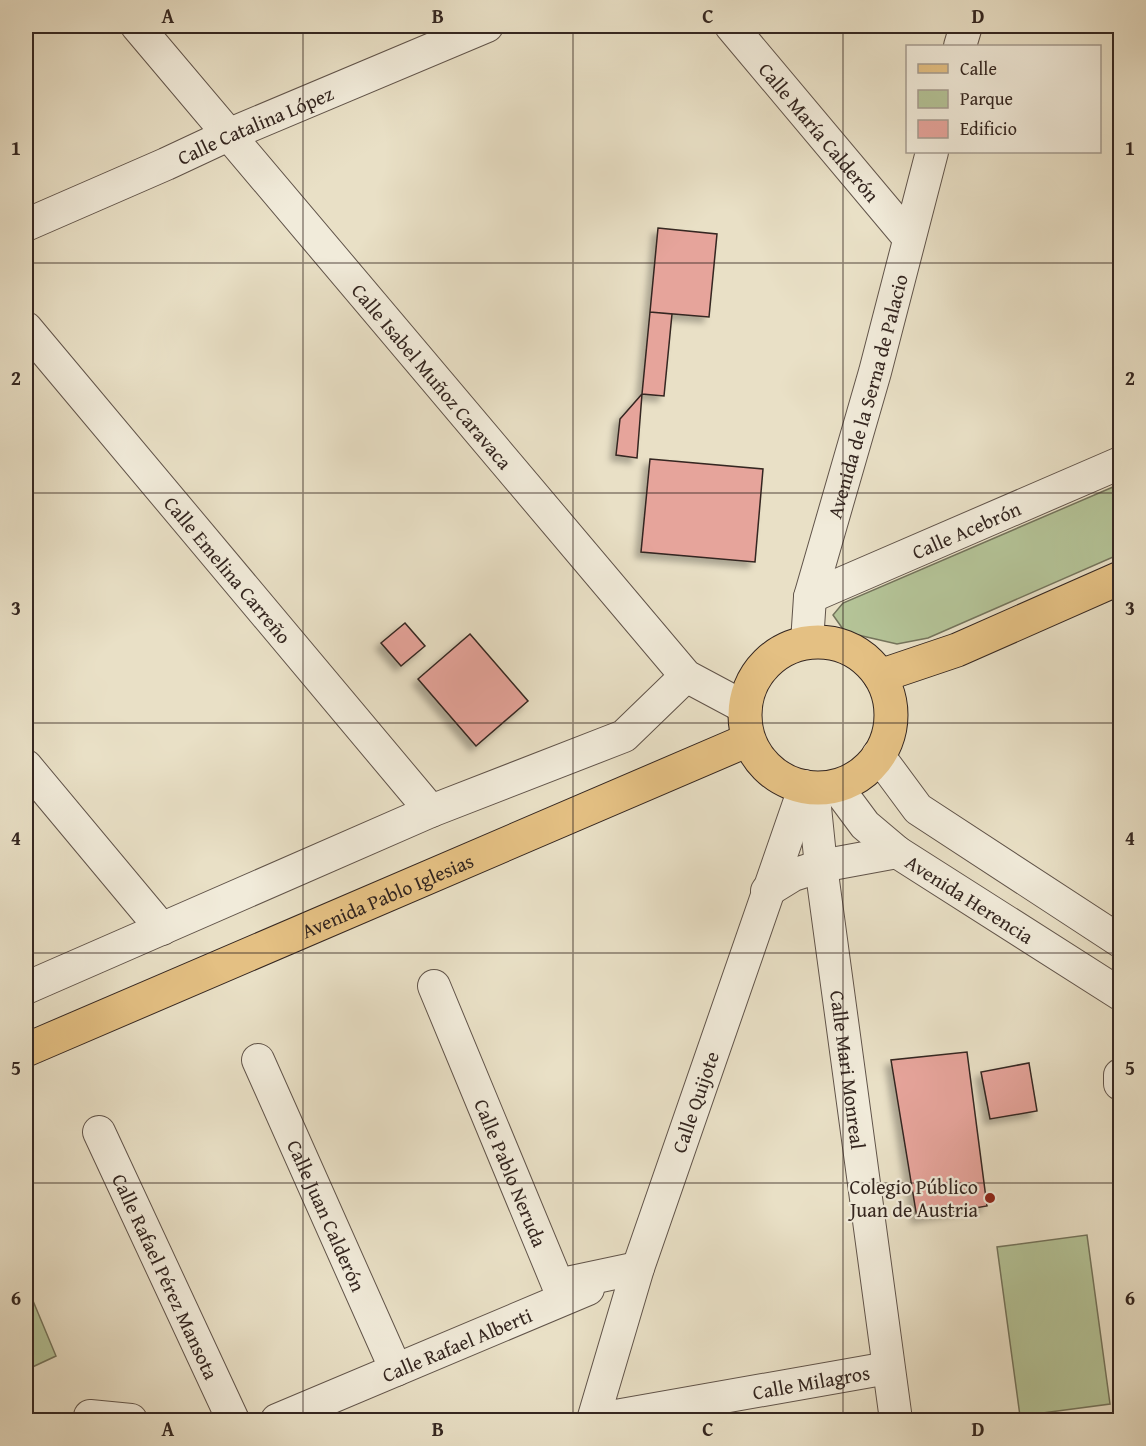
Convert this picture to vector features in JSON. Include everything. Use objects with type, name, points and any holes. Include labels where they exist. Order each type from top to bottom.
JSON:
[{"type":"main road","points":[[880,676],[957,650],[1120,578]]},
{"type":"main road","points":[[823,641],[846,646],[866,659],[880,676],[885,686],[891,717],[887,737],[871,764],[855,778],[818,786],[777,776],[755,754],[748,740],[744,707],[757,673],[793,645],[823,641]]},
{"type":"main road","name":"Avenida Pablo Iglesias","points":[[26,1050],[748,740]]},
{"type":"street","name":"Calle Isabel Muñoz Caravaca","points":[[137,26],[686,676],[744,707]]},
{"type":"street","name":"Calle Catalina López","points":[[26,225],[228,135],[487,26]]},
{"type":"street","name":"Calle María Calderón","points":[[731,26],[909,238]]},
{"type":"street","points":[[960,45],[966,26]]},
{"type":"street","name":"Avenida de la Serna de Palacio","points":[[807,642],[810,597],[875,372],[932,153]]},
{"type":"street","name":"Calle Emelina Carreño","points":[[26,328],[431,811]]},
{"type":"street","name":"Calle Acebrón","points":[[810,597],[1120,463]]},
{"type":"street","points":[[26,988],[431,811],[624,736],[686,676]]},
{"type":"street","points":[[878,755],[918,809],[1120,941]]},
{"type":"street","points":[[26,765],[162,928]]},
{"type":"street","name":"Avenida Herencia","points":[[818,786],[897,852],[1120,994]]},
{"type":"street","name":"Calle Mari Monreal","points":[[818,786],[821,866],[896,1420]]},
{"type":"street","name":"Calle Quijote","points":[[593,1420],[638,1268],[767,891],[818,786]]},
{"type":"street","points":[[767,891],[793,875],[821,866],[897,852]]},
{"type":"street","name":"Calle Pablo Neruda","points":[[434,986],[558,1285],[638,1268]]},
{"type":"street","name":"Calle Juan Calderón","points":[[258,1060],[396,1370]]},
{"type":"street","points":[[1120,1075],[1120,1084]]},
{"type":"street","name":"Calle Rafael Pérez Mansota","points":[[99,1132],[233,1420]]},
{"type":"street","name":"Calle Rafael Alberti","points":[[277,1420],[638,1268]]},
{"type":"street","name":"Calle Milagros","points":[[593,1420],[888,1368]]},
{"type":"street","points":[[88,1419],[131,1420]]},
{"type":"green space","points":[[1120,484],[1120,554],[928,638],[897,644],[845,632],[833,615],[843,603]]},
{"type":"green space","points":[[1087,1235],[1110,1404],[1020,1416],[997,1247]]},
{"type":"green space","points":[[26,1284],[56,1356],[26,1370]]},
{"type":"building","points":[[658,228],[717,234],[709,317],[650,312]]},
{"type":"building","points":[[650,312],[672,314],[664,396],[642,394]]},
{"type":"building","points":[[642,394],[637,458],[616,455],[620,419]]},
{"type":"building","points":[[650,459],[763,469],[755,562],[641,552]]},
{"type":"building","points":[[405,623],[425,646],[401,666],[381,643]]},
{"type":"building","points":[[470,634],[528,701],[476,746],[418,679]]},
{"type":"building","points":[[967,1052],[987,1206],[917,1218],[891,1060]]},
{"type":"building","points":[[1029,1063],[1037,1111],[990,1119],[981,1072]]},
{"type":"place","name":"Colegio Público Juan de Austria","points":[[990,1198]]}]
